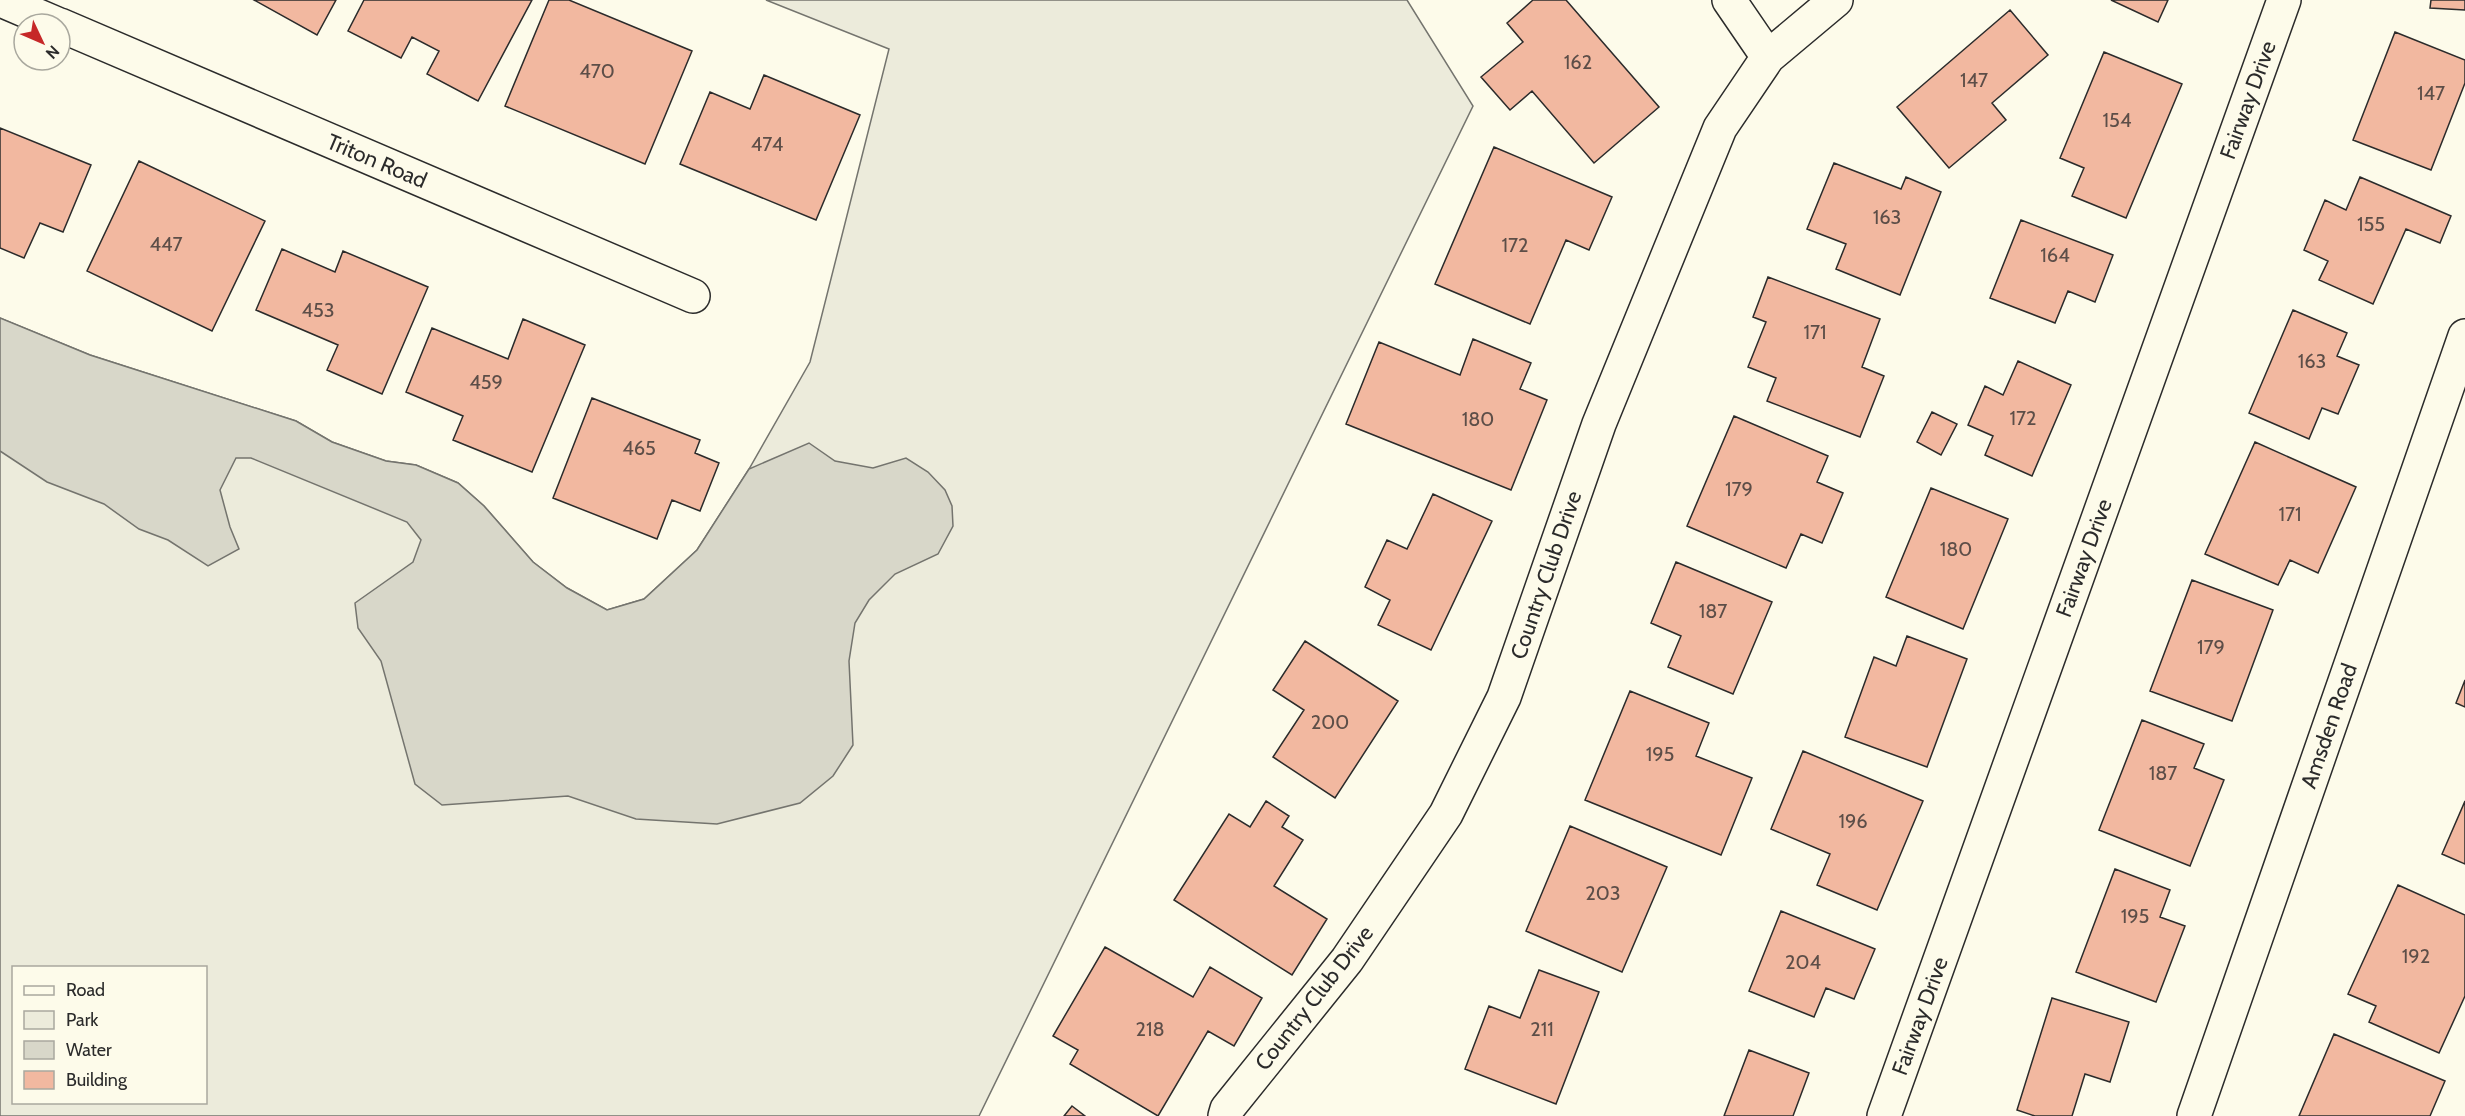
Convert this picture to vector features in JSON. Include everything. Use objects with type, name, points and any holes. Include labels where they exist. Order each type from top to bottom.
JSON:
[{"type":"street","name":"Triton Road","points":[[1,0],[28,12]]},
{"type":"street","points":[[1729,0],[1768,57]]},
{"type":"street","name":"Country Club Drive","points":[[1226,1116],[1227,1109],[1347,960],[1446,814],[1504,697],[1599,424],[1720,128],[1768,57],[1836,0]]},
{"type":"street","name":"Fairway Drive","points":[[1884,1116],[2284,0]]},
{"type":"street","name":"Triton Road","points":[[72,31],[693,296]]},
{"type":"street","name":"Amsden Road","points":[[2194,1116],[2465,336]]},
{"type":"green space","points":[[766,0],[1407,0],[1473,106],[979,1116],[0,1116],[0,318],[90,355],[296,421],[332,442],[386,461],[416,465],[458,483],[484,506],[533,562],[567,588],[607,610],[644,599],[697,550],[749,469],[810,362],[889,49]]},
{"type":"water","points":[[0,318],[90,355],[296,421],[332,442],[386,461],[416,465],[458,483],[484,506],[533,562],[567,588],[607,610],[644,599],[697,550],[749,469],[809,443],[835,461],[873,468],[906,458],[928,472],[945,490],[952,506],[953,526],[938,554],[895,574],[869,600],[855,623],[849,661],[853,745],[833,776],[800,803],[717,824],[636,819],[568,796],[442,805],[415,784],[381,661],[358,628],[355,603],[413,562],[421,540],[407,522],[251,458],[236,458],[220,490],[230,527],[239,549],[208,566],[168,540],[139,529],[104,504],[47,482],[0,451]]},
{"type":"building","points":[[254,0],[336,0],[317,35]]},
{"type":"building","points":[[364,0],[532,0],[478,101],[427,74],[439,51],[412,37],[401,58],[348,31]]},
{"type":"building","points":[[549,0],[569,0],[692,51],[645,164],[505,106]]},
{"type":"building","points":[[1533,0],[1566,0],[1659,107],[1594,163],[1532,91],[1510,110],[1481,77],[1523,42],[1507,23]]},
{"type":"building","points":[[2111,0],[2168,0],[2158,22]]},
{"type":"building","points":[[2431,0],[2465,0],[2465,10],[2430,8]]},
{"type":"building","points":[[2010,10],[2048,55],[1992,103],[2006,120],[1949,168],[1897,107]]},
{"type":"building","points":[[2395,32],[2465,60],[2465,83],[2431,170],[2353,140]]},
{"type":"building","points":[[2104,52],[2182,84],[2126,218],[2072,196],[2084,168],[2060,158]]},
{"type":"building","points":[[764,75],[860,115],[816,220],[680,164],[710,92],[750,109]]},
{"type":"building","points":[[0,128],[91,165],[63,232],[40,223],[24,258],[0,248]]},
{"type":"building","points":[[1494,147],[1612,197],[1589,250],[1566,240],[1530,324],[1435,284]]},
{"type":"building","points":[[139,161],[265,221],[212,331],[87,271]]},
{"type":"building","points":[[1834,163],[1901,189],[1906,177],[1941,192],[1900,295],[1836,269],[1846,244],[1807,229]]},
{"type":"building","points":[[2360,177],[2451,216],[2440,243],[2406,229],[2373,304],[2319,280],[2328,261],[2304,250],[2325,200],[2346,210]]},
{"type":"building","points":[[2021,220],[2113,255],[2095,302],[2068,291],[2055,323],[1990,298]]},
{"type":"building","points":[[282,249],[335,272],[343,251],[428,287],[382,394],[327,370],[338,345],[256,310]]},
{"type":"building","points":[[1768,277],[1880,319],[1862,367],[1884,376],[1860,437],[1767,401],[1776,378],[1748,367],[1766,322],[1753,317]]},
{"type":"building","points":[[2293,310],[2347,333],[2337,356],[2359,365],[2338,414],[2322,408],[2309,439],[2249,413]]},
{"type":"building","points":[[523,319],[585,345],[532,472],[453,440],[463,416],[406,392],[432,328],[508,359]]},
{"type":"building","points":[[1473,339],[1531,363],[1520,389],[1547,400],[1511,490],[1346,424],[1379,342],[1460,375]]},
{"type":"building","points":[[2018,361],[2071,385],[2032,476],[1985,455],[1993,436],[1968,425],[1985,386],[2003,395]]},
{"type":"building","points":[[592,398],[700,440],[695,453],[719,463],[700,511],[672,500],[657,539],[553,498]]},
{"type":"building","points":[[1932,412],[1957,424],[1941,455],[1917,442]]},
{"type":"building","points":[[1734,416],[1828,456],[1817,482],[1843,493],[1822,543],[1801,534],[1786,568],[1687,526]]},
{"type":"building","points":[[2255,442],[2356,487],[2318,573],[2290,560],[2278,585],[2205,554]]},
{"type":"building","points":[[1931,488],[2008,519],[1963,629],[1886,597]]},
{"type":"building","points":[[1433,494],[1492,521],[1431,650],[1378,625],[1390,600],[1365,587],[1387,540],[1407,549]]},
{"type":"building","points":[[1676,562],[1772,602],[1733,694],[1668,667],[1681,636],[1651,623]]},
{"type":"building","points":[[2192,580],[2273,610],[2232,721],[2150,691]]},
{"type":"building","points":[[1907,636],[1967,659],[1927,767],[1845,737],[1874,657],[1896,666]]},
{"type":"building","points":[[1305,641],[1398,701],[1335,798],[1273,757],[1304,710],[1273,690]]},
{"type":"building","points":[[2465,680],[2465,707],[2456,703]]},
{"type":"building","points":[[1630,691],[1709,723],[1696,756],[1752,778],[1721,855],[1585,800]]},
{"type":"building","points":[[2142,720],[2204,744],[2194,768],[2224,780],[2190,866],[2099,830]]},
{"type":"building","points":[[1803,751],[1923,801],[1877,910],[1817,885],[1830,854],[1771,829]]},
{"type":"building","points":[[1266,801],[1289,816],[1282,827],[1303,840],[1274,886],[1327,919],[1292,975],[1174,900],[1229,814],[1250,827]]},
{"type":"building","points":[[2465,801],[2465,864],[2442,854]]},
{"type":"building","points":[[1570,826],[1667,867],[1622,972],[1526,931]]},
{"type":"building","points":[[2115,869],[2170,890],[2160,917],[2185,926],[2156,1002],[2076,972]]},
{"type":"building","points":[[2398,885],[2465,915],[2465,996],[2439,1053],[2369,1022],[2376,1006],[2348,994]]},
{"type":"building","points":[[1781,911],[1875,949],[1854,999],[1826,988],[1814,1017],[1749,991]]},
{"type":"building","points":[[1105,947],[1193,997],[1210,967],[1262,998],[1234,1046],[1208,1031],[1158,1116],[1070,1064],[1078,1050],[1053,1036]]},
{"type":"building","points":[[1539,970],[1599,992],[1556,1104],[1465,1069],[1489,1006],[1520,1018]]},
{"type":"building","points":[[2052,998],[2129,1022],[2110,1082],[2085,1074],[2072,1116],[2035,1116],[2017,1110]]},
{"type":"building","points":[[2334,1034],[2445,1081],[2430,1116],[2299,1116]]},
{"type":"building","points":[[1749,1050],[1809,1073],[1793,1116],[1724,1116]]},
{"type":"building","points":[[1072,1106],[1085,1116],[1064,1116]]}]
